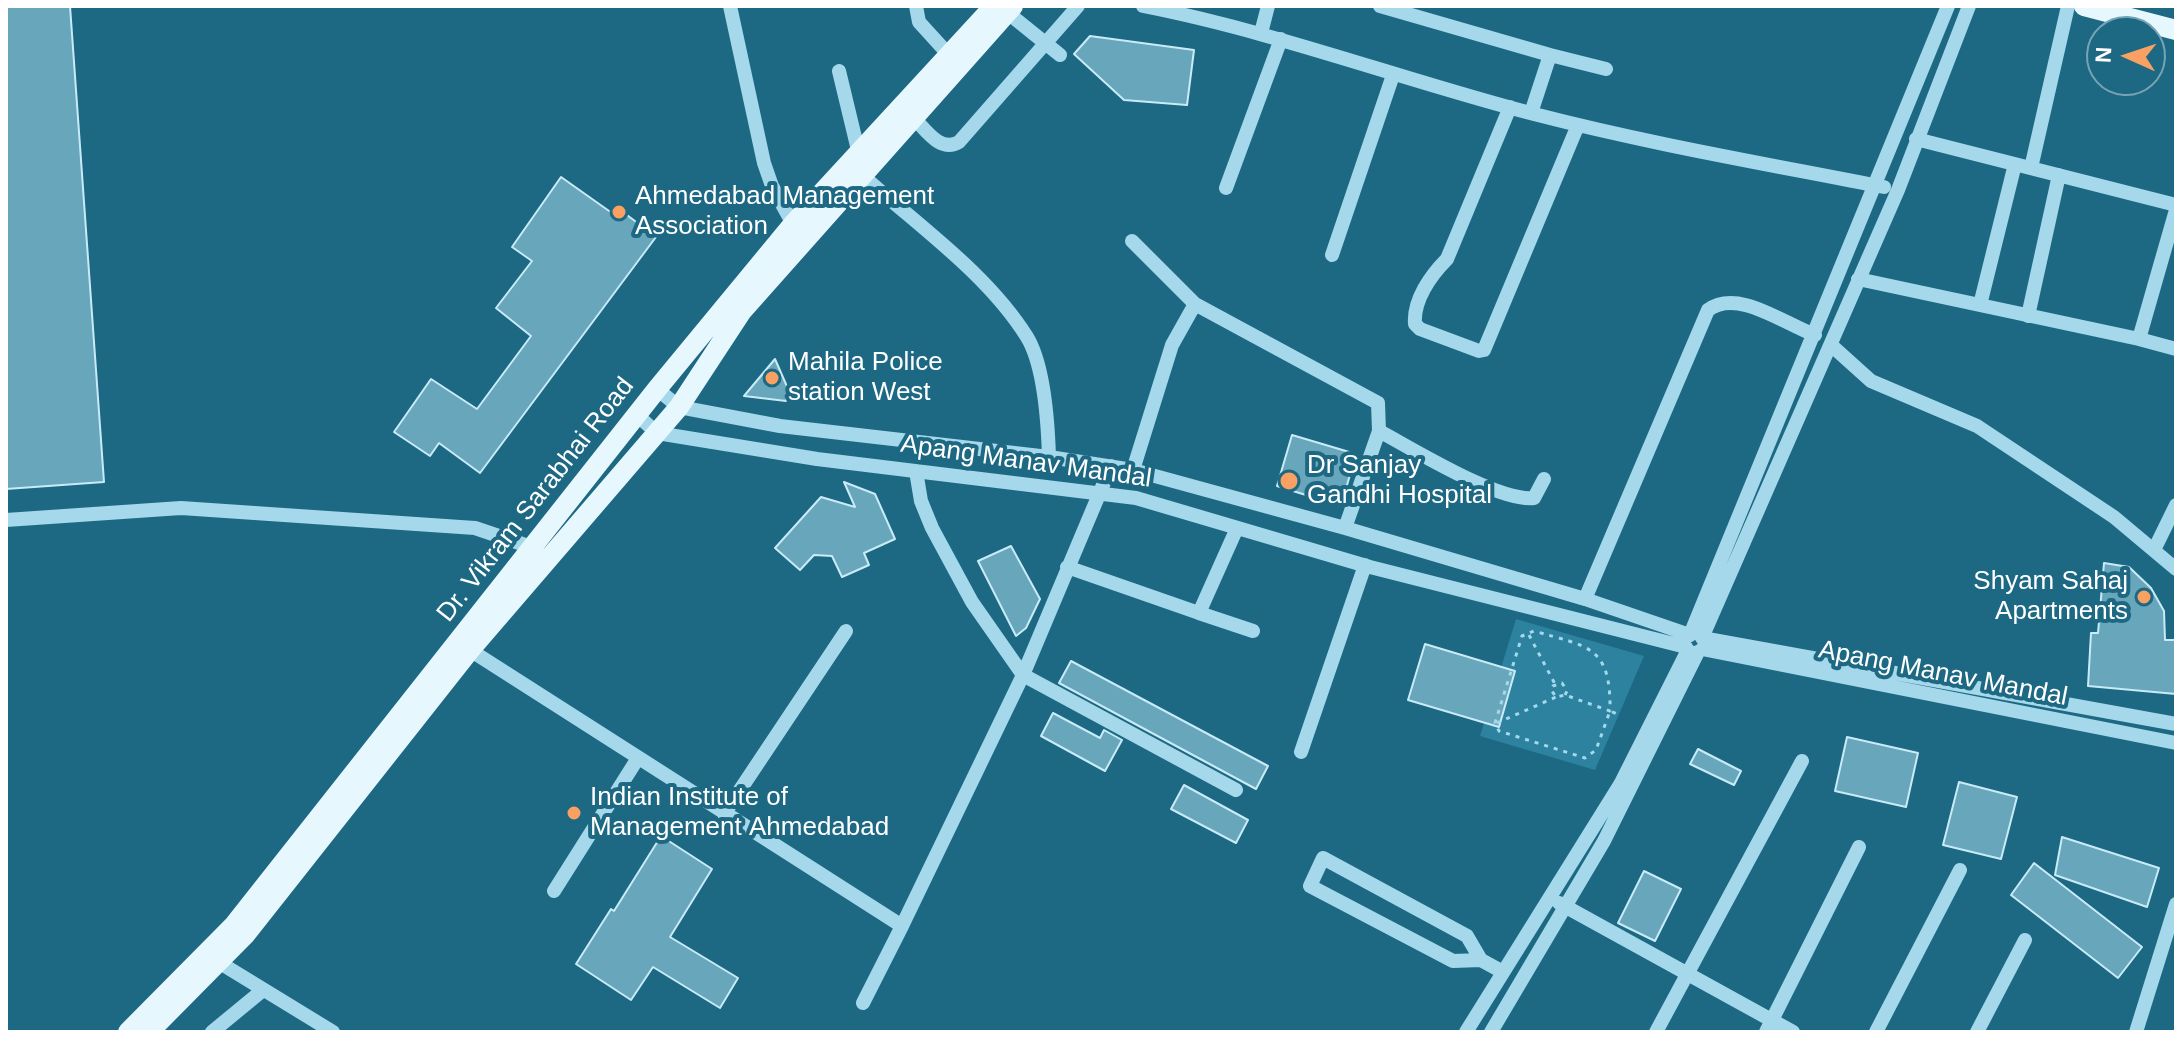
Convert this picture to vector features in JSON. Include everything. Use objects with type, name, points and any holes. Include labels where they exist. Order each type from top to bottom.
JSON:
[{"type":"main road","points":[[2084,6],[2176,30]]},
{"type":"main road","name":"Dr. Vikram Sarabhai Road","points":[[128,1032],[212,958],[312,852],[371,772],[470,650],[657,389],[858,150],[949,55],[1005,8]]},
{"type":"main road","name":"Dr. Vikram Sarabhai Road","points":[[149,1032],[212,958],[359,763],[542,551],[657,433],[679,407],[742,311],[1005,8]]},
{"type":"street","points":[[730,6],[764,163],[772,186],[793,224]]},
{"type":"street","points":[[916,6],[919,22],[949,55]]},
{"type":"street","points":[[913,117],[938,142],[953,145],[1078,6]]},
{"type":"street","points":[[1143,6],[1261,33],[1393,75],[1578,125],[1898,190]]},
{"type":"street","points":[[1261,33],[1268,6]]},
{"type":"street","points":[[1380,6],[1606,69]]},
{"type":"street","points":[[1491,1032],[1566,907],[1640,774],[1948,6]]},
{"type":"street","points":[[1466,1032],[1621,783],[1694,645],[1898,190],[1969,6]]},
{"type":"street","points":[[2031,168],[2068,6]]},
{"type":"street","points":[[1005,8],[1060,55]]},
{"type":"street","points":[[1226,188],[1281,39]]},
{"type":"street","points":[[1531,113],[1550,55]]},
{"type":"street","points":[[839,71],[858,150]]},
{"type":"street","points":[[1332,255],[1393,75]]},
{"type":"street","points":[[1510,107],[1447,259],[1431,274],[1414,314],[1415,324],[1420,329],[1479,351],[1484,350],[1578,125]]},
{"type":"street","points":[[1916,139],[2176,207],[2173,234],[2139,339]]},
{"type":"street","points":[[1980,305],[2015,164]]},
{"type":"street","points":[[862,175],[980,281],[1028,339],[1042,386],[1049,457]]},
{"type":"street","points":[[2028,316],[2059,175]]},
{"type":"street","points":[[1132,241],[1195,304],[1378,403],[1379,431],[1345,528]]},
{"type":"street","points":[[1858,279],[2176,349]]},
{"type":"street","points":[[1585,599],[1708,310],[1721,301],[1735,300],[1815,335]]},
{"type":"street","points":[[1133,470],[1172,345],[1195,304]]},
{"type":"street","points":[[1831,345],[1871,381],[1977,426],[2114,517],[2176,569]]},
{"type":"street","points":[[657,389],[679,407],[780,426],[1049,457],[1133,470],[1345,528],[1585,599],[1694,645],[2176,724]]},
{"type":"street","points":[[637,415],[657,433]]},
{"type":"street","points":[[1379,431],[1480,483],[1525,499],[1534,498],[1544,479]]},
{"type":"street","name":"Apang Manav Mandal","points":[[657,433],[916,471],[1136,498],[1368,566],[1694,645],[2176,743]]},
{"type":"street","points":[[863,1003],[1023,675],[1097,491],[1111,466]]},
{"type":"street","points":[[916,471],[921,501],[932,528],[972,602],[1023,675],[1236,790]]},
{"type":"street","points":[[2154,550],[2176,505]]},
{"type":"street","points":[[6,520],[181,508],[475,528],[542,551]]},
{"type":"street","points":[[1199,613],[1237,528]]},
{"type":"street","points":[[1301,752],[1379,539]]},
{"type":"street","points":[[1067,567],[1253,631]]},
{"type":"street","points":[[724,814],[846,631]]},
{"type":"street","points":[[470,650],[902,926]]},
{"type":"street","points":[[554,891],[638,758]]},
{"type":"street","points":[[1656,1032],[1802,761]]},
{"type":"street","points":[[1769,1026],[1859,847]]},
{"type":"street","points":[[1481,960],[1467,936],[1323,858],[1310,886],[1453,961],[1481,960],[1503,972]]},
{"type":"street","points":[[1876,1032],[1960,870]]},
{"type":"street","points":[[1551,898],[1687,974],[1769,1026],[1793,1032]]},
{"type":"street","points":[[2136,1032],[2176,904]]},
{"type":"street","points":[[1977,1032],[2025,940]]},
{"type":"street","points":[[212,958],[333,1032]]},
{"type":"street","points":[[212,1032],[263,990]]},
{"type":"path","points":[[1534,631],[1590,647],[1604,664],[1610,687],[1610,711],[1596,750],[1585,758],[1499,731],[1495,723],[1522,636],[1528,633],[1534,631]]},
{"type":"path","points":[[1528,633],[1555,684],[1565,687],[1565,695]]},
{"type":"path","points":[[1555,684],[1551,690],[1556,697]]},
{"type":"path","points":[[1495,723],[1565,695],[1620,715]]},
{"type":"shaded area","points":[[1516,619],[1644,656],[1595,770],[1480,736]]},
{"type":"building","points":[[6,6],[70,6],[104,482],[6,489]]},
{"type":"building","points":[[1090,36],[1194,50],[1187,105],[1124,100],[1074,54]]},
{"type":"building","points":[[561,177],[619,218],[623,212],[656,237],[480,473],[439,443],[430,456],[394,432],[431,379],[477,409],[531,336],[496,308],[532,261],[512,247]]},
{"type":"building","name":"Mahila Police station West","points":[[775,359],[792,398],[786,397],[786,401],[744,396]]},
{"type":"building","points":[[1292,435],[1356,454],[1341,506],[1277,486]]},
{"type":"building","points":[[844,482],[875,494],[895,539],[864,553],[869,565],[842,577],[832,556],[814,555],[800,570],[775,548],[821,497],[855,507]]},
{"type":"building","points":[[1011,546],[1040,599],[1026,628],[1016,636],[978,561]]},
{"type":"building","points":[[2104,563],[2129,567],[2151,588],[2164,611],[2165,640],[2176,640],[2176,694],[2088,686],[2091,633],[2098,633]]},
{"type":"building","points":[[1425,644],[1515,671],[1499,727],[1408,700]]},
{"type":"building","points":[[1071,661],[1268,766],[1256,789],[1059,683]]},
{"type":"building","points":[[1053,713],[1100,738],[1104,730],[1122,740],[1105,771],[1041,736]]},
{"type":"building","points":[[1847,737],[1918,753],[1906,807],[1835,791]]},
{"type":"building","points":[[1698,749],[1741,771],[1734,785],[1690,764]]},
{"type":"building","points":[[1959,782],[2017,797],[2001,859],[1943,845]]},
{"type":"building","points":[[1184,785],[1248,820],[1236,843],[1171,809]]},
{"type":"building","points":[[661,836],[712,869],[670,937],[738,978],[720,1008],[653,967],[631,1000],[576,964]]},
{"type":"building","points":[[2062,837],[2159,868],[2147,907],[2055,875]]},
{"type":"building","points":[[2034,863],[2142,947],[2118,978],[2011,895]]},
{"type":"building","points":[[1644,871],[1681,889],[1655,941],[1618,923]]},
{"type":"place","name":"Ahmedabad Management Association","points":[[619,212]]},
{"type":"place","name":"Mahila Police station West","points":[[772,378]]},
{"type":"place","name":"Dr Sanjay Gandhi Hospital","points":[[1289,481]]},
{"type":"place","name":"Shyam Sahaj Apartments","points":[[2144,597]]},
{"type":"place","name":"Indian Institute of Management Ahmedabad","points":[[574,813]]}]
